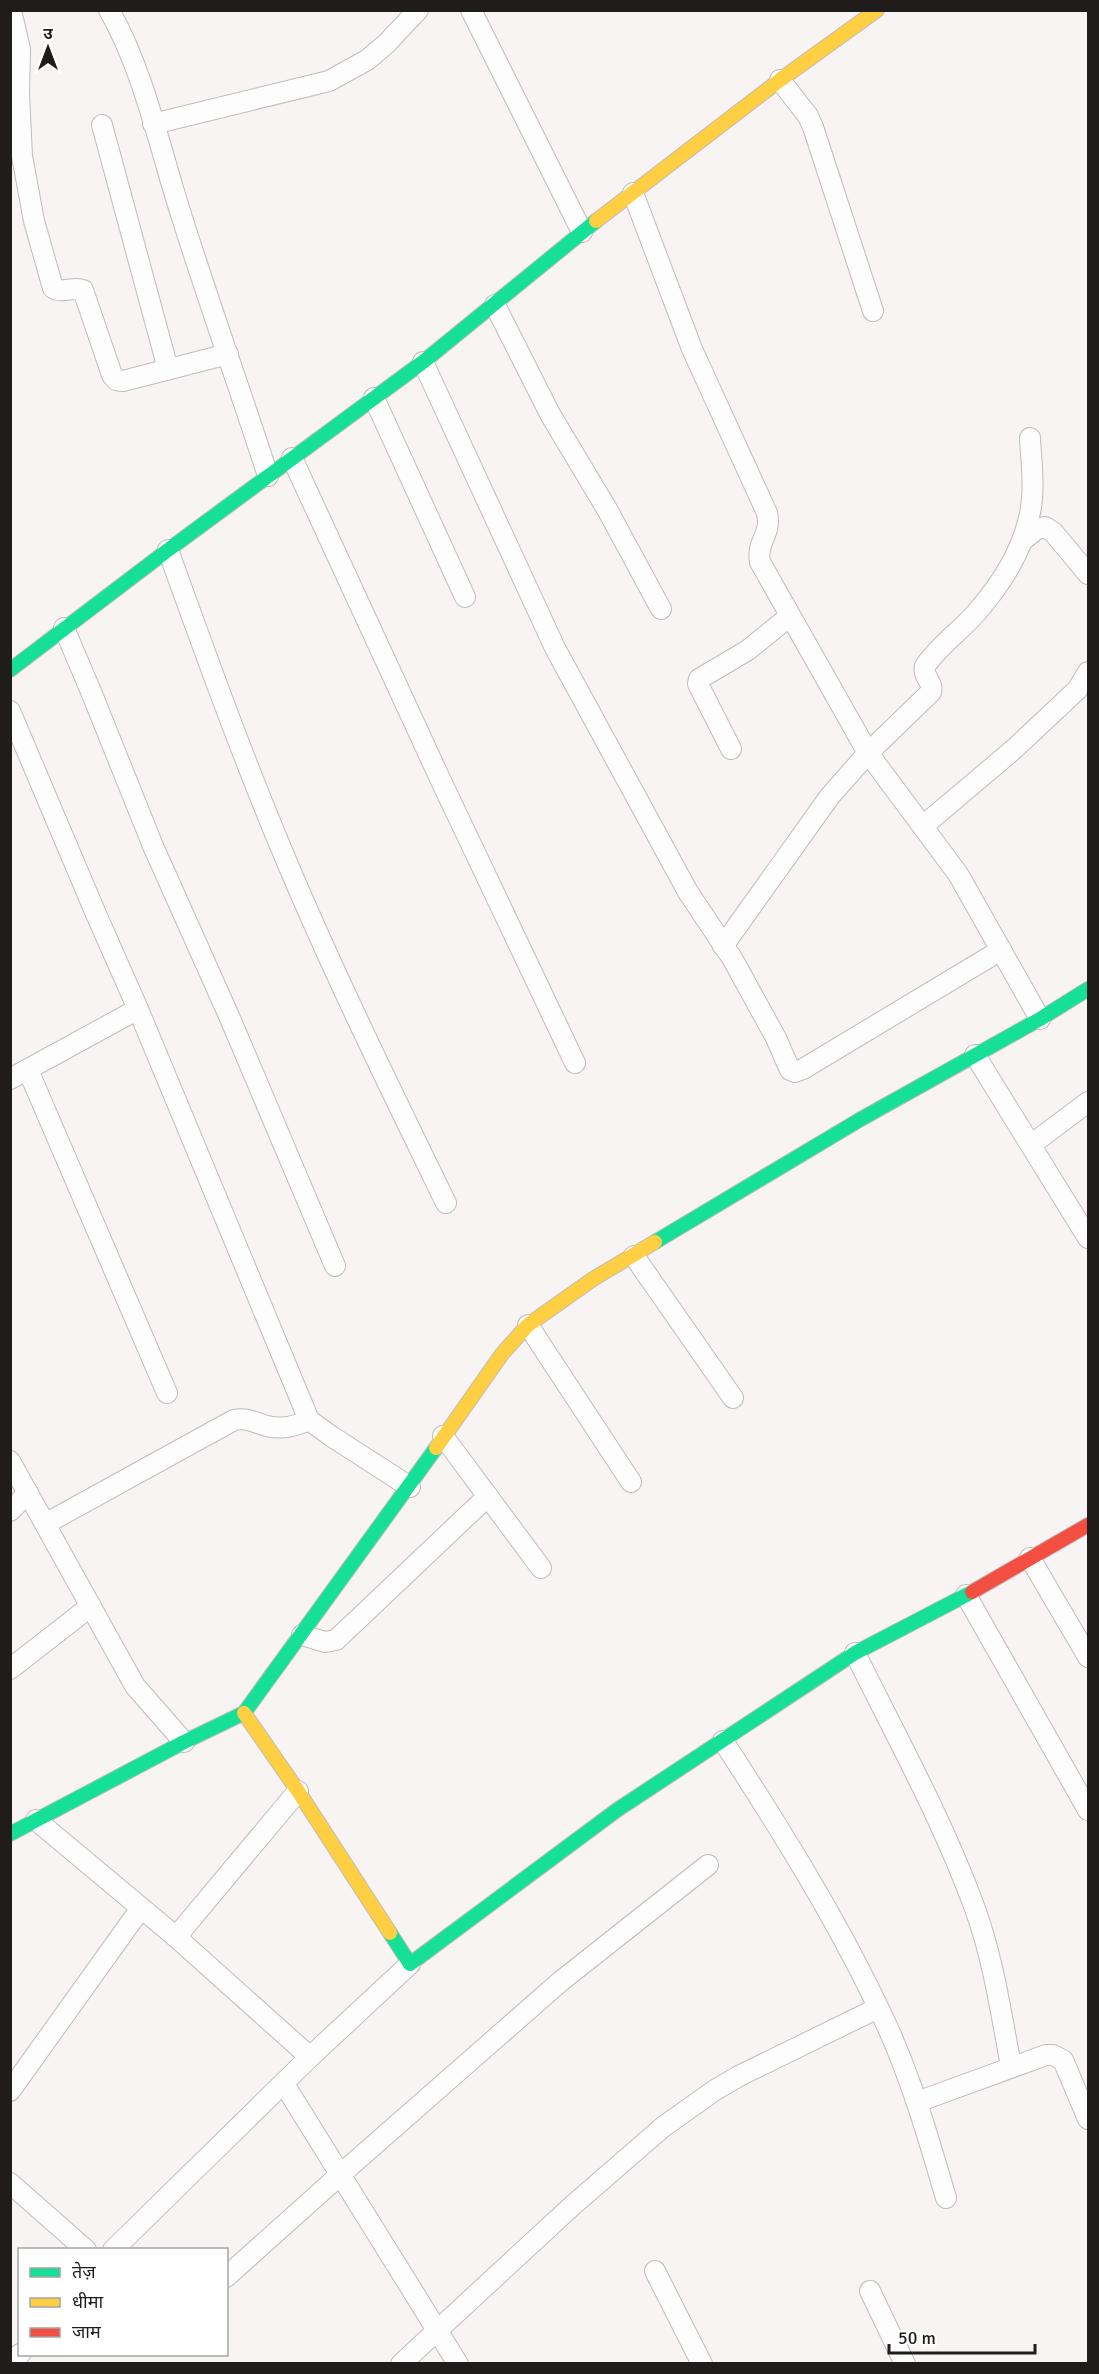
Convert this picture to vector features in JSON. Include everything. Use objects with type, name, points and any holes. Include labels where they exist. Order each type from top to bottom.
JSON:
[{"type":"street","points":[[10,10],[20,49],[19,94],[22,156],[34,221],[52,288],[57,291],[76,288],[83,290],[112,375],[116,380],[123,381],[228,354]]},
{"type":"street","points":[[109,10],[125,43],[153,124],[268,476]]},
{"type":"street","points":[[153,124],[329,81],[367,60],[386,44],[418,10]]},
{"type":"street","points":[[471,10],[582,231]]},
{"type":"street","points":[[11,669],[423,362],[582,231],[780,80],[877,10]]},
{"type":"street","points":[[780,80],[808,116],[813,127],[873,311]]},
{"type":"street","points":[[102,125],[168,369]]},
{"type":"street","points":[[633,193],[692,349],[767,513],[769,528],[760,546],[760,562],[868,753],[958,874],[1040,1019]]},
{"type":"street","points":[[495,305],[550,414],[608,511],[661,609]]},
{"type":"street","points":[[423,362],[555,648],[688,892],[723,946],[776,1038],[786,1066],[795,1072],[1000,950]]},
{"type":"street","points":[[374,398],[465,597]]},
{"type":"street","points":[[723,946],[830,796],[868,753],[931,692],[932,686],[924,674],[925,666],[976,613],[1007,573],[1023,540],[1032,498],[1030,438]]},
{"type":"street","points":[[292,458],[575,1063]]},
{"type":"street","points":[[1023,540],[1037,529],[1045,527],[1053,532],[1089,574]]},
{"type":"street","points":[[168,550],[238,743],[281,850],[446,1203]]},
{"type":"street","points":[[731,749],[698,681],[748,650],[790,616]]},
{"type":"street","points":[[64,628],[153,846],[335,1266]]},
{"type":"street","points":[[923,826],[1012,750],[1083,694],[1089,672]]},
{"type":"street","points":[[10,711],[319,1427]]},
{"type":"street","points":[[12,1835],[36,1820],[243,1713],[410,1487],[443,1436],[502,1354],[528,1325],[593,1279],[861,1119],[1089,989]]},
{"type":"street","points":[[10,1079],[138,1009]]},
{"type":"street","points":[[975,1055],[1089,1238]]},
{"type":"street","points":[[28,1070],[167,1393]]},
{"type":"street","points":[[1032,1144],[1089,1102]]},
{"type":"street","points":[[634,1256],[733,1398]]},
{"type":"street","points":[[528,1325],[632,1482]]},
{"type":"street","points":[[45,1524],[234,1420],[246,1418],[279,1428],[319,1427],[410,1487]]},
{"type":"street","points":[[443,1436],[541,1568]]},
{"type":"street","points":[[10,1461],[126,1671],[145,1700],[184,1742]]},
{"type":"street","points":[[10,1511],[28,1494]]},
{"type":"street","points":[[302,1635],[325,1642],[336,1640],[488,1496]]},
{"type":"street","points":[[115,2248],[310,2057],[410,1964],[617,1810],[855,1653],[1089,1525]]},
{"type":"street","points":[[1030,1558],[1089,1657]]},
{"type":"street","points":[[966,1594],[1089,1810]]},
{"type":"street","points":[[10,1669],[91,1606]]},
{"type":"street","points":[[855,1653],[950,1847],[975,1907],[992,1964],[1011,2066]]},
{"type":"street","points":[[243,1713],[298,1791],[410,1964]]},
{"type":"street","points":[[723,1741],[792,1846],[878,2008],[917,2102],[946,2198]]},
{"type":"street","points":[[176,1936],[298,1791]]},
{"type":"street","points":[[36,1820],[176,1936],[310,2057]]},
{"type":"street","points":[[228,2275],[561,1981],[708,1865]]},
{"type":"street","points":[[10,2091],[141,1908]]},
{"type":"street","points":[[401,2364],[437,2328],[572,2205],[663,2127],[740,2076],[878,2008]]},
{"type":"street","points":[[917,2102],[1011,2066],[1053,2055],[1063,2060],[1089,2119]]},
{"type":"street","points":[[284,2084],[458,2364]]},
{"type":"street","points":[[10,2183],[84,2248]]},
{"type":"street","points":[[656,2271],[702,2364]]},
{"type":"street","points":[[870,2291],[905,2364]]},
{"type":"traffic: fast","points":[[10,670],[423,362],[596,221]]},
{"type":"traffic: fast","points":[[655,1242],[861,1119],[1040,1019],[1088,989]]},
{"type":"traffic: fast","points":[[10,1834],[244,1713],[436,1448]]},
{"type":"traffic: fast","points":[[390,1933],[410,1964],[617,1810],[855,1653],[972,1592]]},
{"type":"traffic: slow","points":[[596,221],[780,80],[877,10]]},
{"type":"traffic: slow","points":[[436,1448],[502,1354],[528,1325],[593,1279],[655,1242]]},
{"type":"traffic: slow","points":[[244,1713],[298,1791],[390,1933]]},
{"type":"traffic: jam","points":[[972,1592],[1088,1525]]}]
